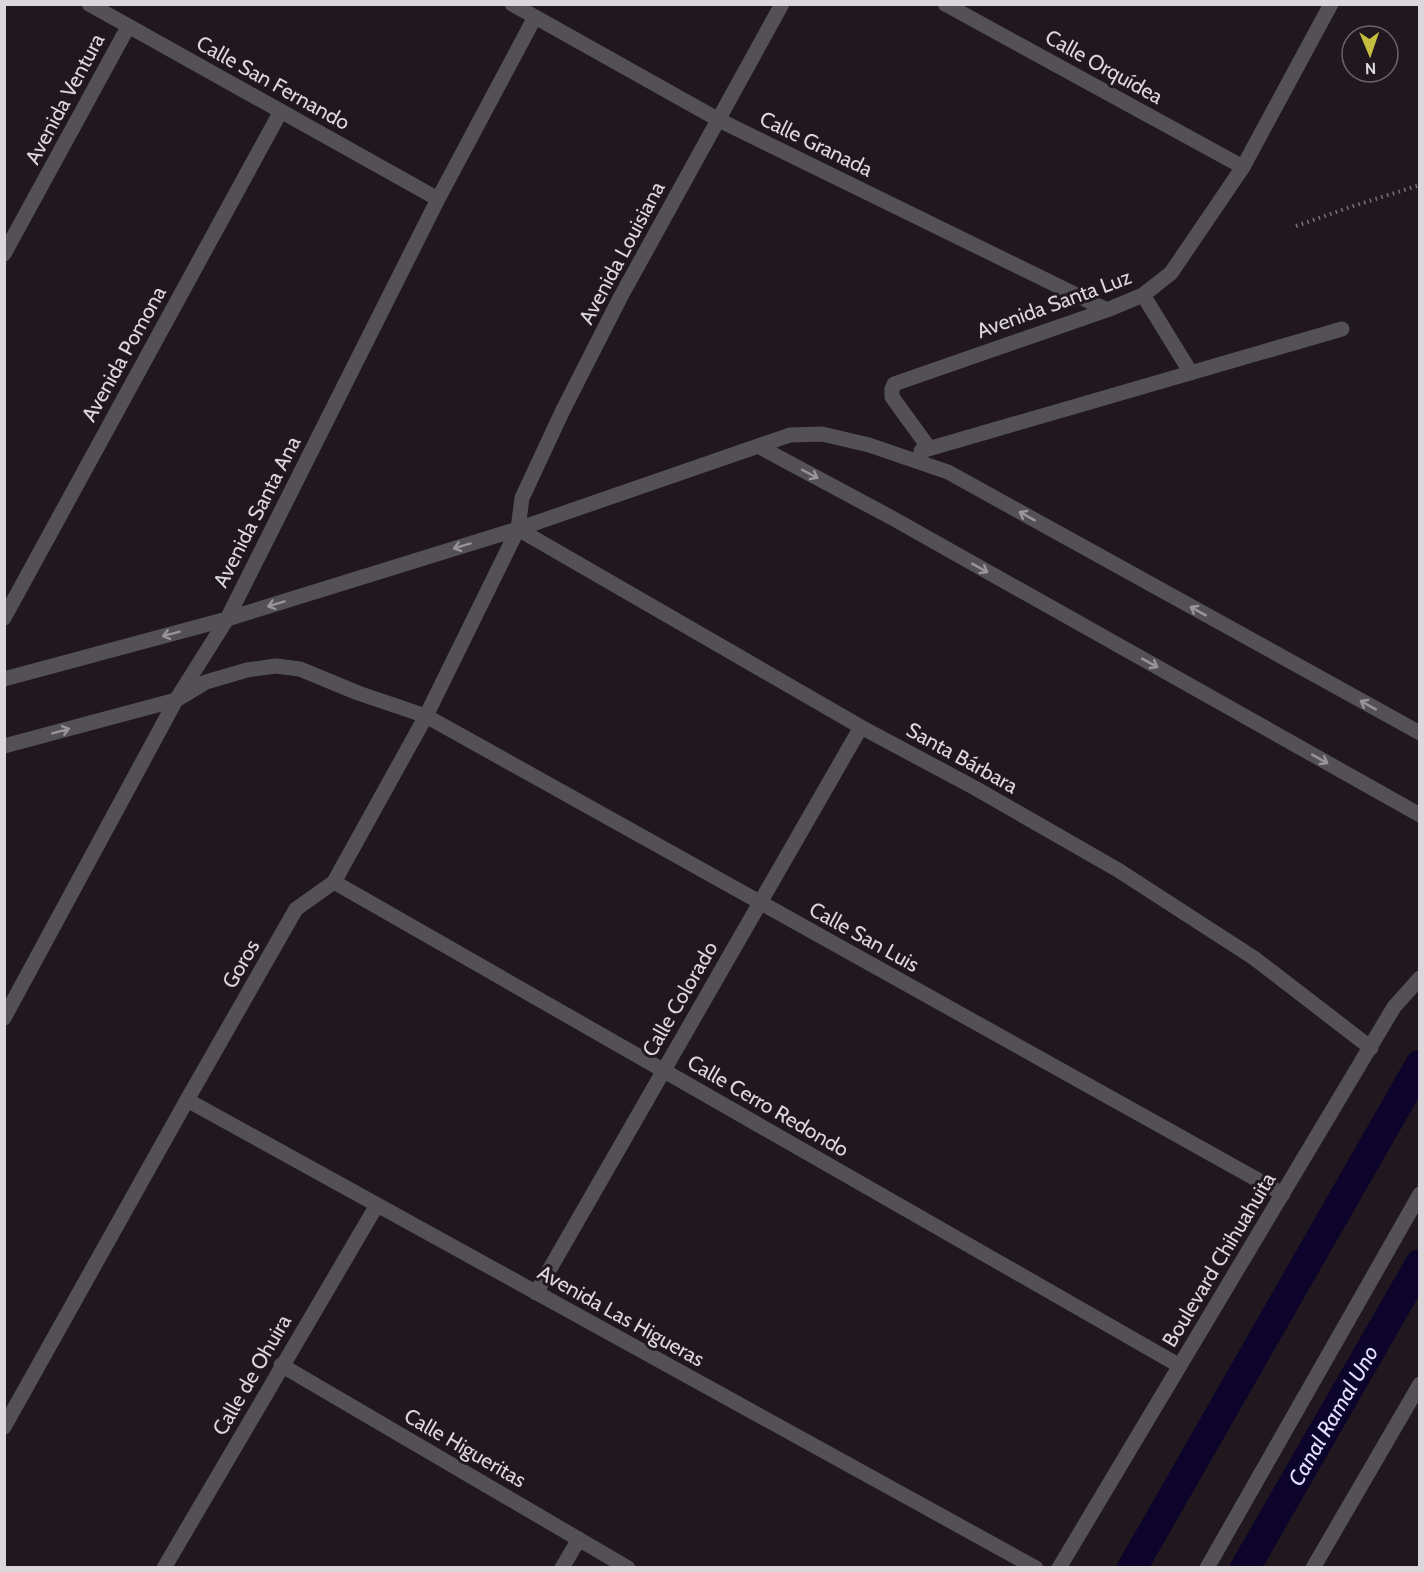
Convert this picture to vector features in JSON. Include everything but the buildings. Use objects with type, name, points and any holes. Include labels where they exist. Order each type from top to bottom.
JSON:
[{"type":"street","name":"Calle San Fernando","points":[[89,4],[438,199]]},
{"type":"street","name":"Calle Granada","points":[[512,4],[719,120],[1107,310]]},
{"type":"street","name":"Avenida Louisiana","points":[[518,529],[522,498],[563,410],[620,298],[782,4]]},
{"type":"street","name":"Calle Orquídea","points":[[945,4],[1243,167]]},
{"type":"street","name":"Avenida Santa Luz","points":[[929,448],[892,398],[894,384],[1107,310],[1143,295],[1171,273],[1243,167],[1331,4]]},
{"type":"street","name":"Avenida Santa Ana","points":[[4,1018],[176,700],[227,619],[438,199],[535,17]]},
{"type":"street","name":"Avenida Ventura","points":[[4,254],[128,27]]},
{"type":"street","name":"Avenida Pomona","points":[[4,618],[281,111]]},
{"type":"street","points":[[1143,295],[1191,373]]},
{"type":"street","points":[[905,457],[929,448],[1341,329]]},
{"type":"street","points":[[8,675],[227,619],[518,529],[790,435],[822,434],[869,445],[948,472],[1419,733]]},
{"type":"street","points":[[758,446],[904,525],[1419,815]]},
{"type":"street","name":"Goros","points":[[4,1428],[296,909],[334,882],[426,716],[518,529]]},
{"type":"street","name":"Santa Bárbara","points":[[518,529],[861,727],[975,788],[1118,870],[1254,958],[1371,1047]]},
{"type":"street","name":"Calle San Luis","points":[[4,746],[176,700],[207,682],[247,670],[276,666],[300,669],[358,693],[426,716],[1283,1194]]},
{"type":"street","name":"Calle Colorado","points":[[536,1293],[861,727]]},
{"type":"street","name":"Calle Cerro Redondo","points":[[334,882],[1180,1366]]},
{"type":"street","name":"Boulevard Chihuahuita","points":[[1059,1568],[1394,1007],[1419,978]]},
{"type":"street","name":"Avenida Las Higueras","points":[[187,1100],[1036,1568]]},
{"type":"street","points":[[1207,1568],[1419,1194]]},
{"type":"street","name":"Calle de Ohuira","points":[[164,1568],[281,1365],[377,1205]]},
{"type":"street","name":"Calle Higueritas","points":[[281,1365],[628,1568]]},
{"type":"street","points":[[1313,1568],[1419,1384]]},
{"type":"street","points":[[562,1568],[579,1539]]},
{"type":"path","points":[[1296,226],[1419,185]]},
{"type":"waterway","points":[[1132,1568],[1420,1065]]},
{"type":"waterway","name":"Canal Ramal Uno","points":[[1245,1568],[1420,1264]]}]
